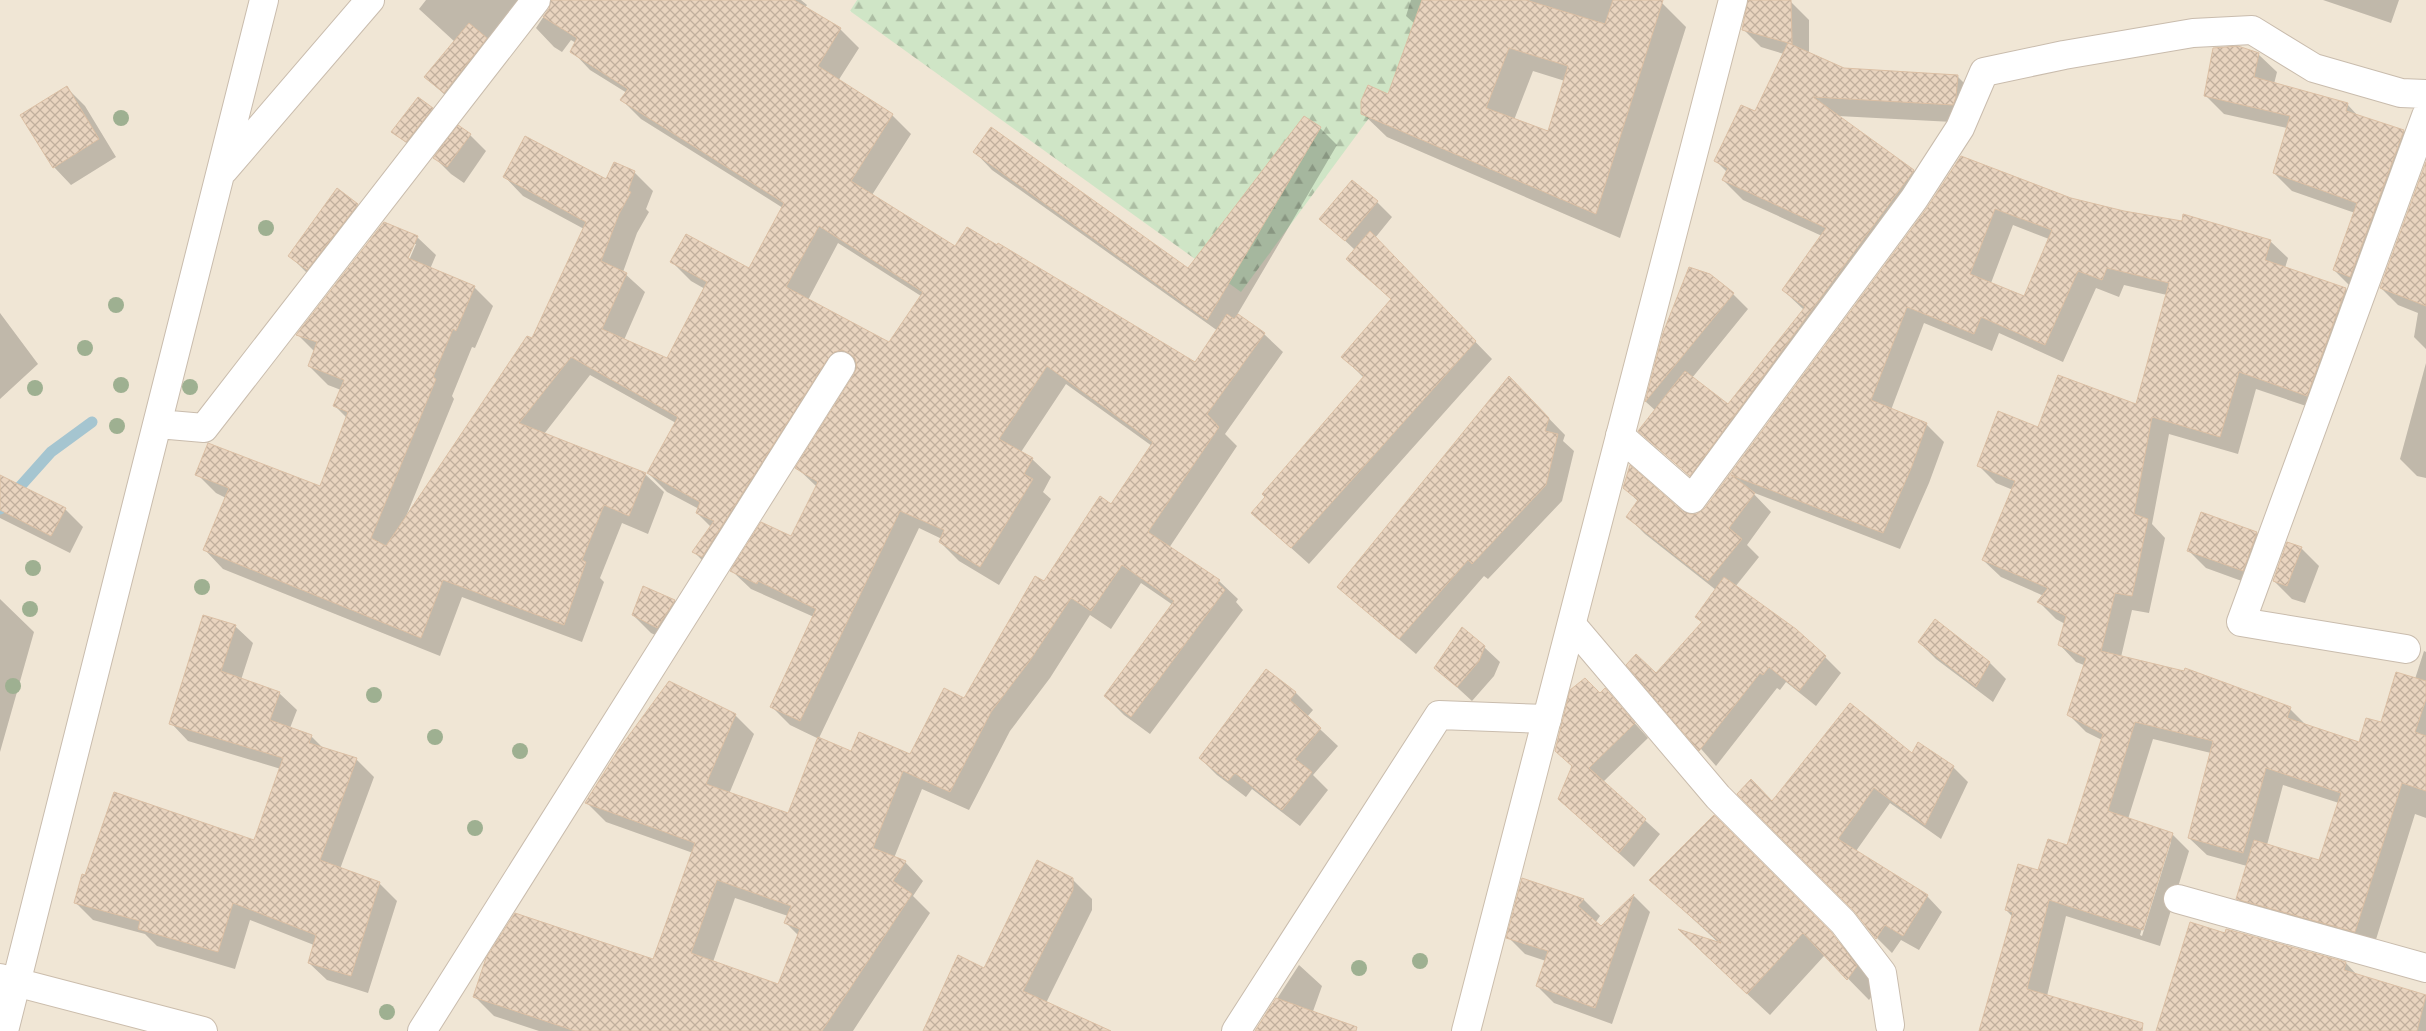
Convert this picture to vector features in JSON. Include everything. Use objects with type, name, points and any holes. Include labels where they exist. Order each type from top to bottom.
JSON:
[{"type":"street","points":[[4,1031],[8,980],[158,424],[264,0]]},
{"type":"street","points":[[220,174],[370,0]]},
{"type":"street","points":[[158,424],[204,428],[536,0]]},
{"type":"street","points":[[1466,1031],[1733,0]]},
{"type":"street","points":[[1620,436],[1692,499],[1914,200],[1960,128],[1984,72],[2064,55],[2193,33],[2252,30],[2314,68],[2401,93],[2426,94]]},
{"type":"street","points":[[2406,649],[2241,622],[2426,116]]},
{"type":"street","points":[[422,1031],[841,366]]},
{"type":"street","points":[[1572,625],[1718,797],[1844,922],[1882,972],[1890,1025]]},
{"type":"street","points":[[1236,1031],[1439,715],[1547,720]]},
{"type":"street","points":[[2178,899],[2426,968]]},
{"type":"street","points":[[8,980],[203,1031]]},
{"type":"shaded area","points":[[0,0],[857,0],[850,12],[1456,0],[2426,0],[2426,1031],[0,1031]]},
{"type":"green space","points":[[857,0],[1456,0],[1241,292],[850,11]]},
{"type":"building","points":[[551,0],[794,0],[841,28],[818,66],[893,114],[851,181],[955,246],[967,227],[997,245],[998,243],[1195,362],[1227,314],[1234,319],[1238,314],[1265,333],[1207,414],[1219,427],[1148,532],[1220,580],[1217,583],[1225,590],[1131,717],[1104,696],[1174,601],[1122,565],[1091,611],[1071,598],[1031,659],[991,712],[950,792],[903,771],[873,848],[906,861],[893,881],[912,894],[822,1031],[575,1031],[473,997],[486,958],[515,913],[653,959],[695,843],[585,803],[619,749],[669,681],[736,714],[706,784],[788,813],[818,737],[851,751],[859,732],[910,754],[944,688],[964,698],[1035,576],[1044,581],[1100,496],[1111,504],[1153,442],[1047,366],[999,439],[1033,458],[1024,474],[1033,479],[980,567],[939,542],[944,530],[900,511],[800,721],[770,707],[816,609],[758,581],[757,584],[730,571],[761,522],[791,536],[818,482],[795,468],[857,367],[855,358],[842,350],[834,352],[828,358],[702,557],[692,552],[714,521],[696,513],[700,502],[647,473],[678,417],[571,357],[519,423],[646,473],[629,516],[604,505],[582,560],[586,562],[564,625],[443,580],[421,638],[203,550],[229,488],[195,475],[208,443],[320,486],[348,412],[333,406],[344,380],[308,366],[317,342],[296,335],[384,222],[418,236],[408,258],[475,286],[456,331],[453,329],[433,377],[436,379],[371,538],[386,546],[527,336],[532,338],[586,222],[503,177],[525,136],[606,179],[614,162],[635,171],[628,191],[631,192],[619,214],[601,261],[627,273],[602,329],[667,358],[707,282],[670,262],[686,234],[749,268],[784,203],[620,100],[628,89],[570,52],[577,38],[543,17],[549,9]],"holes":[[[819,226],[923,292],[889,342],[786,287]],[[717,880],[791,906],[784,923],[800,929],[778,984],[691,953]]]},
{"type":"building","points":[[1422,0],[1526,0],[1605,24],[1613,0],[1663,0],[1596,214],[1361,114],[1361,101],[1368,85],[1388,94]],"holes":[[[1509,48],[1568,66],[1548,131],[1486,108]]]},
{"type":"building","points":[[1748,0],[1791,0],[1792,44],[1742,30]]},
{"type":"building","points":[[469,23],[487,38],[444,93],[424,77]]},
{"type":"building","points":[[1788,43],[1844,68],[1958,75],[1956,97],[1953,105],[1813,97],[1914,170],[1690,476],[1638,431],[1685,371],[1728,404],[1805,307],[1782,290],[1826,228],[1722,180],[1728,168],[1714,161],[1741,105],[1755,111]]},
{"type":"building","points":[[2238,46],[2259,53],[2254,77],[2348,103],[2346,111],[2404,130],[2350,277],[2333,270],[2357,203],[2273,173],[2290,116],[2204,96],[2213,48]]},
{"type":"building","points":[[67,86],[99,139],[53,168],[20,115]]},
{"type":"building","points":[[418,97],[433,108],[406,142],[391,132]]},
{"type":"building","points":[[1304,116],[1321,127],[1207,320],[973,152],[991,127],[1188,268]]},
{"type":"building","points":[[458,125],[471,134],[447,167],[433,158]]},
{"type":"building","points":[[1961,156],[2071,198],[2124,211],[2182,221],[2183,214],[2271,240],[2265,260],[2346,288],[2307,396],[2239,372],[2220,437],[2152,417],[2134,514],[2148,519],[2132,596],[2115,593],[2101,651],[2184,671],[2185,668],[2291,707],[2287,718],[2359,742],[2366,718],[2381,722],[2396,672],[2426,681],[2426,699],[2415,732],[2426,736],[2426,791],[2402,783],[2355,932],[2236,899],[2254,840],[2319,860],[2341,793],[2266,768],[2243,853],[2188,838],[2213,741],[2135,722],[2108,811],[2173,833],[2143,930],[2049,900],[2027,989],[2143,1023],[2142,1031],[1979,1031],[2013,912],[2005,910],[2018,864],[2038,870],[2048,839],[2067,845],[2103,734],[2067,715],[2086,658],[2058,645],[2066,616],[2037,602],[2048,588],[1982,560],[2015,481],[1977,466],[1998,411],[2038,427],[2058,375],[2136,404],[2169,283],[2107,268],[2102,280],[2078,271],[2045,345],[1981,317],[1974,334],[1907,307],[1871,400],[1927,423],[1912,466],[1883,533],[1731,475],[1755,493],[1729,528],[1742,539],[1708,581],[1626,517],[1638,500],[1623,488],[1630,465],[1682,511],[1697,514],[1705,508],[1927,208]],"holes":[[[1995,209],[2052,230],[2024,296],[1970,274]]]},
{"type":"building","points":[[2426,162],[2426,306],[2380,288]]},
{"type":"building","points":[[1352,180],[1378,201],[1345,241],[1319,219]]},
{"type":"building","points":[[337,188],[358,204],[307,270],[288,256]]},
{"type":"building","points":[[1370,231],[1476,341],[1291,548],[1251,513],[1265,497],[1262,494],[1364,376],[1341,357],[1391,299],[1346,259]]},
{"type":"building","points":[[1689,267],[1710,274],[1734,293],[1645,402],[1663,333]]},
{"type":"building","points":[[1509,376],[1549,418],[1545,431],[1558,434],[1546,485],[1472,564],[1468,560],[1399,639],[1337,587]]},
{"type":"building","points":[[0,475],[66,508],[51,536],[0,510]]},
{"type":"building","points":[[2201,512],[2257,532],[2243,571],[2187,551]]},
{"type":"building","points":[[2287,542],[2302,547],[2287,586],[2273,581]]},
{"type":"building","points":[[1724,577],[1796,629],[1826,656],[1799,691],[1769,667],[1763,675],[1760,673],[1699,751],[1626,665],[1636,654],[1656,673],[1702,622],[1695,617]]},
{"type":"building","points":[[643,586],[675,600],[657,628],[632,615]]},
{"type":"building","points":[[203,615],[236,625],[221,671],[280,692],[270,720],[312,735],[309,743],[357,758],[320,860],[380,882],[351,976],[308,963],[316,935],[233,903],[218,952],[138,929],[140,921],[74,903],[82,874],[85,875],[114,792],[254,840],[283,758],[169,724]]},
{"type":"building","points":[[1935,619],[1990,662],[1976,687],[1918,642]]},
{"type":"building","points":[[1462,627],[1485,646],[1479,661],[1457,687],[1434,668]]},
{"type":"building","points":[[1266,669],[1296,692],[1290,700],[1321,728],[1295,759],[1312,772],[1282,810],[1235,773],[1228,781],[1199,758]]},
{"type":"building","points":[[1585,678],[1600,693],[1605,688],[1635,723],[1589,768],[1646,819],[1619,853],[1558,799],[1572,766],[1555,751],[1570,690]]},
{"type":"building","points":[[1850,703],[1912,753],[1918,742],[1954,766],[1925,825],[1874,788],[1838,839],[1928,895],[1903,936],[1885,925],[1876,939],[1854,911],[1737,794],[1751,779],[1772,801]]},
{"type":"building","points":[[1714,815],[1831,932],[1857,966],[1847,980],[1803,933],[1747,994],[1678,929],[1721,943],[1649,880]]},
{"type":"building","points":[[1037,860],[1073,878],[1073,890],[1023,991],[1111,1031],[923,1031],[958,955],[984,968]]},
{"type":"building","points":[[1522,878],[1584,899],[1578,906],[1601,926],[1634,894],[1595,1008],[1536,986],[1548,951],[1506,938]]},
{"type":"building","points":[[2190,922],[2225,933],[2226,929],[2346,962],[2344,970],[2426,995],[2417,1031],[2156,1031]]},
{"type":"building","points":[[1276,998],[1357,1027],[1356,1031],[1255,1031]]},
{"type":"waterway","points":[[0,509],[51,452],[92,422]]}]
